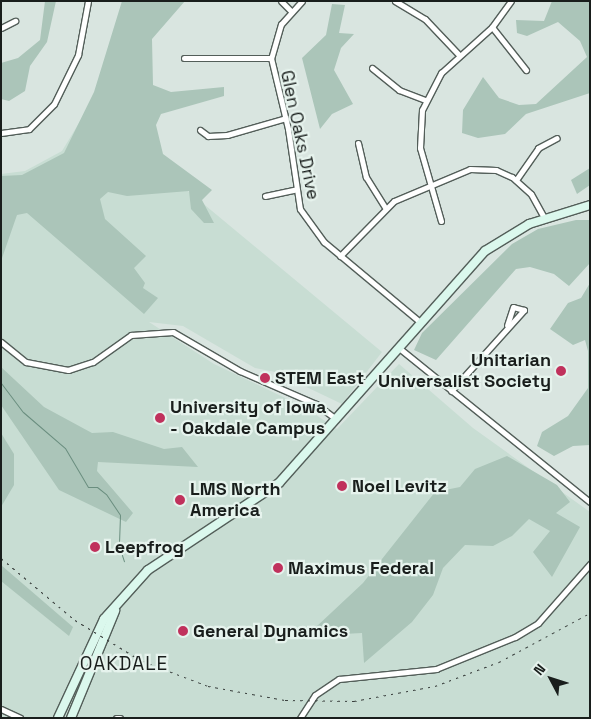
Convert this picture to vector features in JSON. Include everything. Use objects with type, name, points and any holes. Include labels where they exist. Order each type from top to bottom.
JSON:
[{"type":"main road","points":[[58,718],[96,634],[116,606],[165,557],[270,491],[485,251],[544,218],[590,205]]},
{"type":"main road","points":[[70,718],[116,606]]},
{"type":"street","points":[[1,133],[29,129],[54,104],[78,55],[88,1]]},
{"type":"street","points":[[281,1],[291,10]]},
{"type":"street","name":"Glen Oaks Drive","points":[[302,1],[291,10],[276,32],[271,58],[286,118],[294,190],[310,227],[340,256],[420,322]]},
{"type":"street","points":[[395,1],[425,19],[459,55]]},
{"type":"street","points":[[441,221],[419,139],[425,100],[437,79],[459,55],[492,27],[510,2]]},
{"type":"street","points":[[1,28],[15,21]]},
{"type":"street","points":[[492,27],[526,70]]},
{"type":"street","points":[[184,58],[271,58]]},
{"type":"street","points":[[372,68],[399,90],[425,100]]},
{"type":"street","points":[[200,130],[208,136],[227,135],[286,118]]},
{"type":"street","points":[[516,180],[538,148],[557,138]]},
{"type":"street","points":[[358,143],[366,177],[385,208]]},
{"type":"street","points":[[340,256],[385,208],[430,183],[478,168],[516,180],[531,194],[544,218]]},
{"type":"street","points":[[264,196],[294,190]]},
{"type":"street","points":[[451,391],[507,325]]},
{"type":"street","points":[[1,342],[26,362],[68,370],[93,362],[131,335],[174,332],[240,371],[316,404],[336,419]]},
{"type":"street","points":[[399,348],[590,502]]},
{"type":"street","points":[[300,718],[315,695],[339,679],[436,669],[515,636],[538,623],[590,564]]},
{"type":"street","points":[[1,709],[20,718]]},
{"type":"shaded area","points":[[45,1],[56,1],[47,42],[30,66],[25,91],[9,101],[1,99],[1,63],[18,58],[40,40]]},
{"type":"shaded area","points":[[122,1],[185,1],[152,39],[153,85],[171,92],[224,87],[224,96],[161,114],[156,125],[163,154],[212,190],[202,200],[214,223],[204,223],[191,209],[189,191],[127,196],[108,192],[100,199],[105,219],[146,256],[134,268],[145,283],[143,288],[158,298],[144,314],[27,213],[17,215],[1,261],[1,176],[22,175],[64,153],[94,92]]},
{"type":"shaded area","points":[[552,1],[590,1],[590,93],[526,114],[505,134],[478,138],[462,133],[463,110],[483,77],[499,98],[519,105],[536,104],[587,57],[580,41],[558,22],[527,36],[517,33],[516,20],[544,21]]},
{"type":"shaded area","points":[[332,4],[345,5],[339,33],[354,34],[341,48],[334,70],[353,104],[332,114],[320,129],[302,58],[326,35]]},
{"type":"shaded area","name":"University of Iowa - Oakdale Campus","points":[[88,108],[382,352],[342,404],[275,372],[255,368],[183,326],[149,322],[214,364],[304,407],[337,429],[399,364],[473,428],[590,512],[590,718],[1,718],[1,174],[25,171],[62,151]]},
{"type":"shaded area","points":[[590,168],[590,185],[577,194],[571,180]]},
{"type":"shaded area","points":[[576,220],[590,220],[590,263],[569,286],[554,274],[530,267],[516,269],[436,360],[414,350],[422,333],[512,244],[538,229]]},
{"type":"shaded area","points":[[590,283],[590,445],[573,446],[554,456],[537,446],[542,432],[568,416],[588,388],[588,351],[585,340],[573,345],[550,329],[568,303],[581,298]]},
{"type":"shaded area","points":[[1,367],[44,407],[92,433],[113,432],[164,449],[182,447],[198,467],[98,462],[97,471],[133,513],[126,522],[59,490],[1,405]]},
{"type":"shaded area","points":[[1,433],[14,454],[14,485],[1,507]]},
{"type":"shaded area","points":[[507,456],[557,485],[570,502],[556,513],[580,527],[552,577],[533,552],[550,531],[529,519],[512,536],[493,546],[465,545],[443,568],[433,595],[412,622],[364,663],[362,633],[325,635],[316,627],[363,583],[435,492],[460,487],[475,469]]},
{"type":"shaded area","points":[[1,565],[73,627],[69,636],[1,581]]},
{"type":"waterway","points":[[1,383],[23,412],[65,448],[88,487],[97,487],[106,494],[120,515],[119,546],[124,561]]},
{"type":"railway","points":[[1,558],[75,620],[142,661],[208,686],[285,700],[354,701],[435,686],[499,662],[590,613]]},
{"type":"place","name":"Unitarian Universalist Society","points":[[561,371]]},
{"type":"place","name":"STEM East","points":[[265,378]]},
{"type":"place","name":"University of Iowa - Oakdale Campus","points":[[160,418]]},
{"type":"place","name":"Noel Levitz","points":[[342,486]]},
{"type":"place","name":"LMS North America","points":[[180,500]]},
{"type":"place","name":"Leepfrog","points":[[95,547]]},
{"type":"place","name":"Maximus Federal","points":[[278,568]]},
{"type":"place","name":"General Dynamics","points":[[183,631]]},
{"type":"district","name":"OAKDALE","points":[[124,664]]}]
